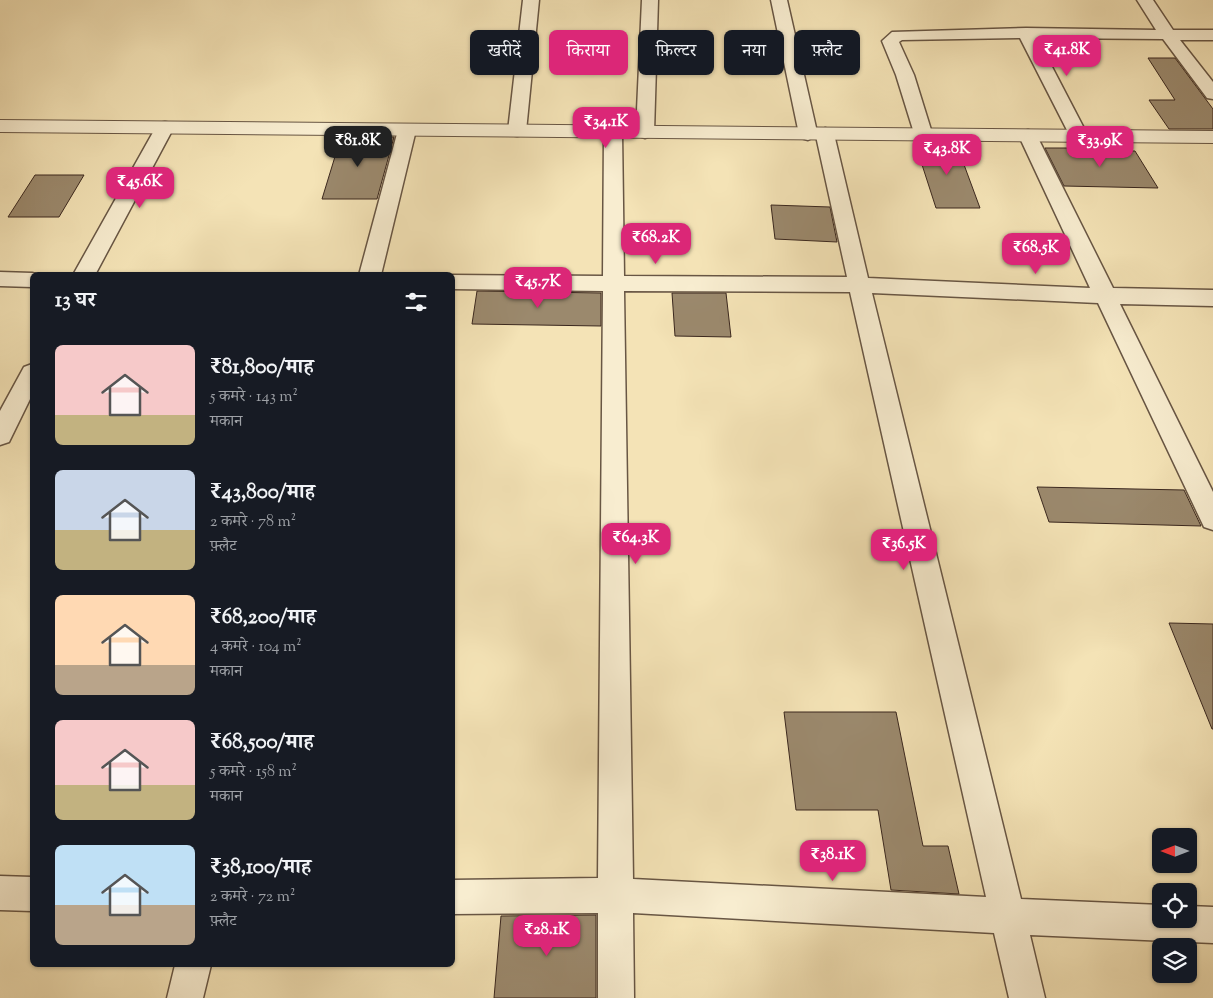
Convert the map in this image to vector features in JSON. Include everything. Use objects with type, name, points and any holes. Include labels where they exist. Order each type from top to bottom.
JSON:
[{"type":"street","points":[[517,131],[531,0]]},
{"type":"street","points":[[645,132],[650,0]]},
{"type":"street","points":[[779,0],[859,285],[1027,998]]},
{"type":"street","points":[[1145,0],[1168,35],[1213,94]]},
{"type":"street","points":[[923,133],[890,41],[898,35],[1026,33],[1213,34]]},
{"type":"street","points":[[1026,33],[1079,136]]},
{"type":"street","points":[[0,126],[817,134],[923,133],[1028,136],[1213,136]]},
{"type":"street","points":[[86,272],[165,127]]},
{"type":"street","points":[[371,272],[407,130]]},
{"type":"street","points":[[614,132],[616,998]]},
{"type":"street","points":[[1028,136],[1213,519]]},
{"type":"street","points":[[0,280],[30,280]]},
{"type":"street","points":[[455,282],[859,285],[1106,296],[1213,298]]},
{"type":"street","points":[[0,435],[30,377]]},
{"type":"street","points":[[0,893],[30,894]]},
{"type":"street","points":[[455,897],[616,895],[1008,916],[1213,924]]},
{"type":"street","points":[[185,998],[193,967]]},
{"type":"building","points":[[1148,58],[1175,58],[1213,109],[1213,129],[1169,129],[1149,100],[1175,100]]},
{"type":"building","points":[[341,137],[394,137],[377,199],[322,199]]},
{"type":"building","points":[[915,143],[956,143],[980,208],[936,208]]},
{"type":"building","points":[[1045,148],[1082,148],[1084,151],[1135,151],[1158,188],[1064,186]]},
{"type":"building","points":[[35,175],[84,175],[59,217],[8,217]]},
{"type":"building","points":[[771,205],[830,207],[837,242],[775,239]]},
{"type":"building","points":[[477,291],[601,293],[601,326],[472,324]]},
{"type":"building","points":[[672,293],[726,293],[731,337],[675,336]]},
{"type":"building","points":[[1037,487],[1184,490],[1201,526],[1049,522]]},
{"type":"building","points":[[1169,623],[1213,624],[1213,729],[1212,729]]},
{"type":"building","points":[[784,712],[896,712],[923,846],[948,846],[959,894],[891,890],[878,810],[796,810]]},
{"type":"building","points":[[596,915],[596,998],[494,998],[501,916]]}]
